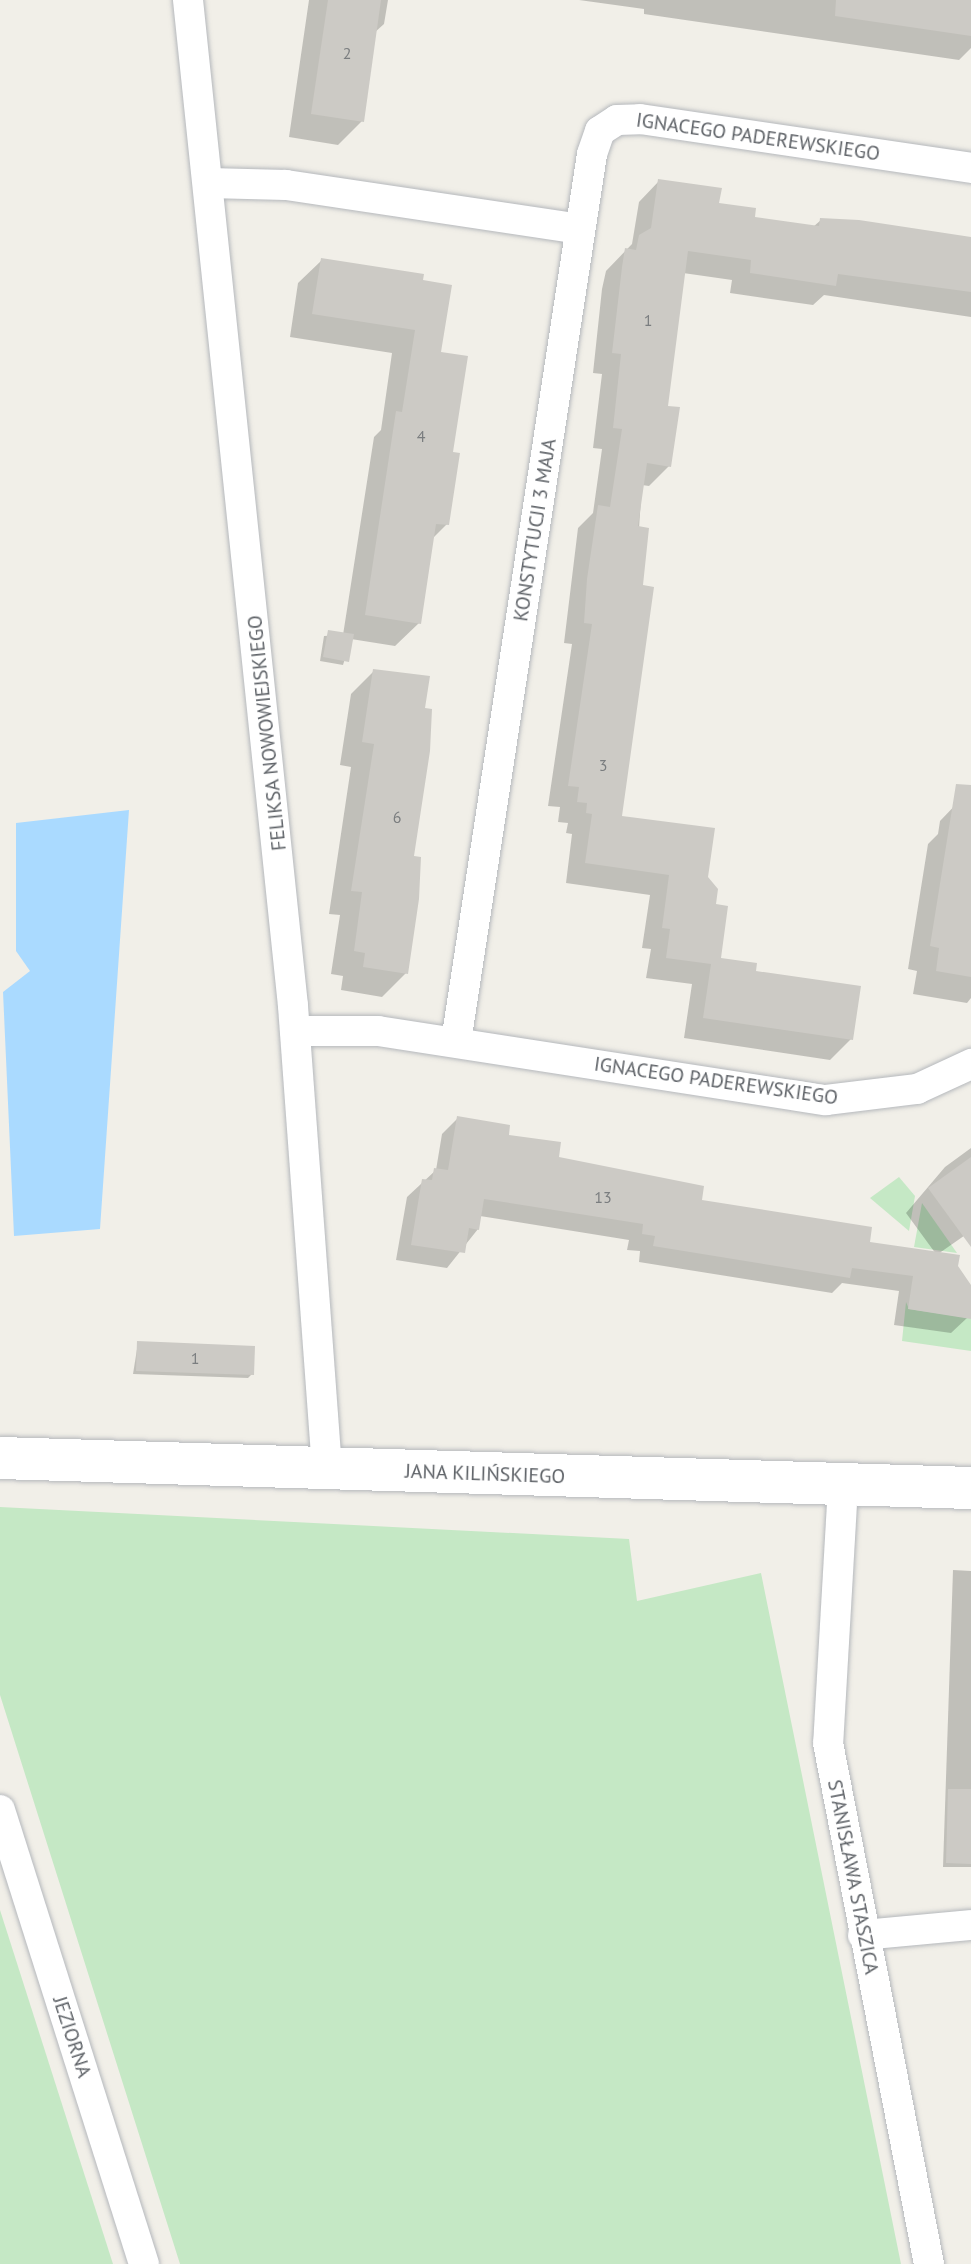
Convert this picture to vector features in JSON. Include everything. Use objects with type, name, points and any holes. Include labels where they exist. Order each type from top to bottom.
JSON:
[{"type":"main road","name":"JANA KILIŃSKIEGO","points":[[0,1458],[971,1488]]},
{"type":"street","name":"FELIKSA NOWOWIEJSKIEGO","points":[[188,0],[295,1031],[327,1468]]},
{"type":"street","name":"IGNACEGO PADEREWSKIEGO","points":[[580,229],[596,142],[607,124],[627,118],[971,168]]},
{"type":"street","points":[[209,183],[286,185],[580,229]]},
{"type":"street","name":"KONSTYTUCJI 3 MAJA","points":[[456,1042],[580,229]]},
{"type":"street","points":[[295,1031],[358,1030],[456,1042]]},
{"type":"street","name":"IGNACEGO PADEREWSKIEGO","points":[[456,1042],[826,1100],[917,1089],[971,1064]]},
{"type":"street","name":"STANISŁAWA STASZICA","points":[[843,1486],[827,1719],[863,1935],[929,2264]]},
{"type":"street","name":"JEZIORNA","points":[[0,1810],[144,2264]]},
{"type":"street","points":[[863,1935],[971,1925]]},
{"type":"green space","points":[[899,1177],[915,1196],[909,1231],[870,1198]]},
{"type":"green space","points":[[922,1203],[957,1253],[914,1247]]},
{"type":"green space","points":[[906,1302],[909,1309],[969,1318],[971,1306],[971,1351],[902,1341]]},
{"type":"green space","points":[[0,1507],[629,1539],[637,1601],[761,1573],[901,2264],[180,2264],[0,1695]]},
{"type":"green space","points":[[0,1910],[113,2264],[0,2264]]},
{"type":"water","points":[[129,810],[100,1229],[14,1236],[3,992],[30,971],[16,951],[16,823]]},
{"type":"building","points":[[328,0],[381,0],[364,122],[311,114]]},
{"type":"building","points":[[836,0],[971,0],[971,36],[835,16]]},
{"type":"building","points":[[658,179],[722,188],[719,203],[756,208],[755,217],[819,226],[820,218],[859,220],[971,237],[971,292],[838,274],[836,286],[750,273],[751,260],[688,251],[668,406],[680,407],[671,467],[647,463],[638,526],[649,528],[643,585],[654,587],[622,816],[715,828],[708,877],[718,889],[716,904],[728,906],[721,958],[757,963],[756,971],[861,986],[853,1040],[703,1018],[711,964],[666,958],[670,929],[662,928],[669,875],[585,863],[592,814],[586,813],[587,803],[577,802],[579,787],[568,786],[592,624],[584,623],[587,579],[598,505],[610,507],[622,429],[613,428],[621,354],[612,353],[625,248],[636,250],[639,235],[651,228]]},
{"type":"building","points":[[321,258],[424,274],[423,280],[452,285],[441,352],[468,356],[453,452],[460,453],[449,525],[436,524],[421,624],[365,615],[396,411],[402,412],[415,330],[312,314]]},
{"type":"building","points":[[328,630],[354,634],[349,662],[323,657]]},
{"type":"building","points":[[373,669],[430,676],[425,708],[432,709],[430,751],[414,856],[421,857],[419,899],[408,974],[363,967],[365,953],[354,951],[362,892],[351,891],[374,744],[362,742]]},
{"type":"building","points":[[956,784],[971,785],[971,977],[936,971],[939,948],[930,946]]},
{"type":"building","points":[[457,1116],[510,1125],[509,1135],[561,1142],[559,1157],[704,1186],[702,1200],[872,1227],[870,1242],[960,1255],[958,1266],[971,1285],[971,1319],[908,1309],[913,1276],[852,1268],[850,1278],[653,1246],[655,1236],[642,1234],[643,1224],[484,1199],[479,1230],[469,1228],[465,1253],[411,1245],[422,1179],[432,1180],[434,1168],[448,1170]]},
{"type":"building","points":[[971,1157],[971,1247],[928,1188]]},
{"type":"building","points":[[137,1341],[255,1346],[254,1375],[136,1371]]},
{"type":"building","points":[[948,1789],[971,1789],[971,1864],[946,1863]]}]
